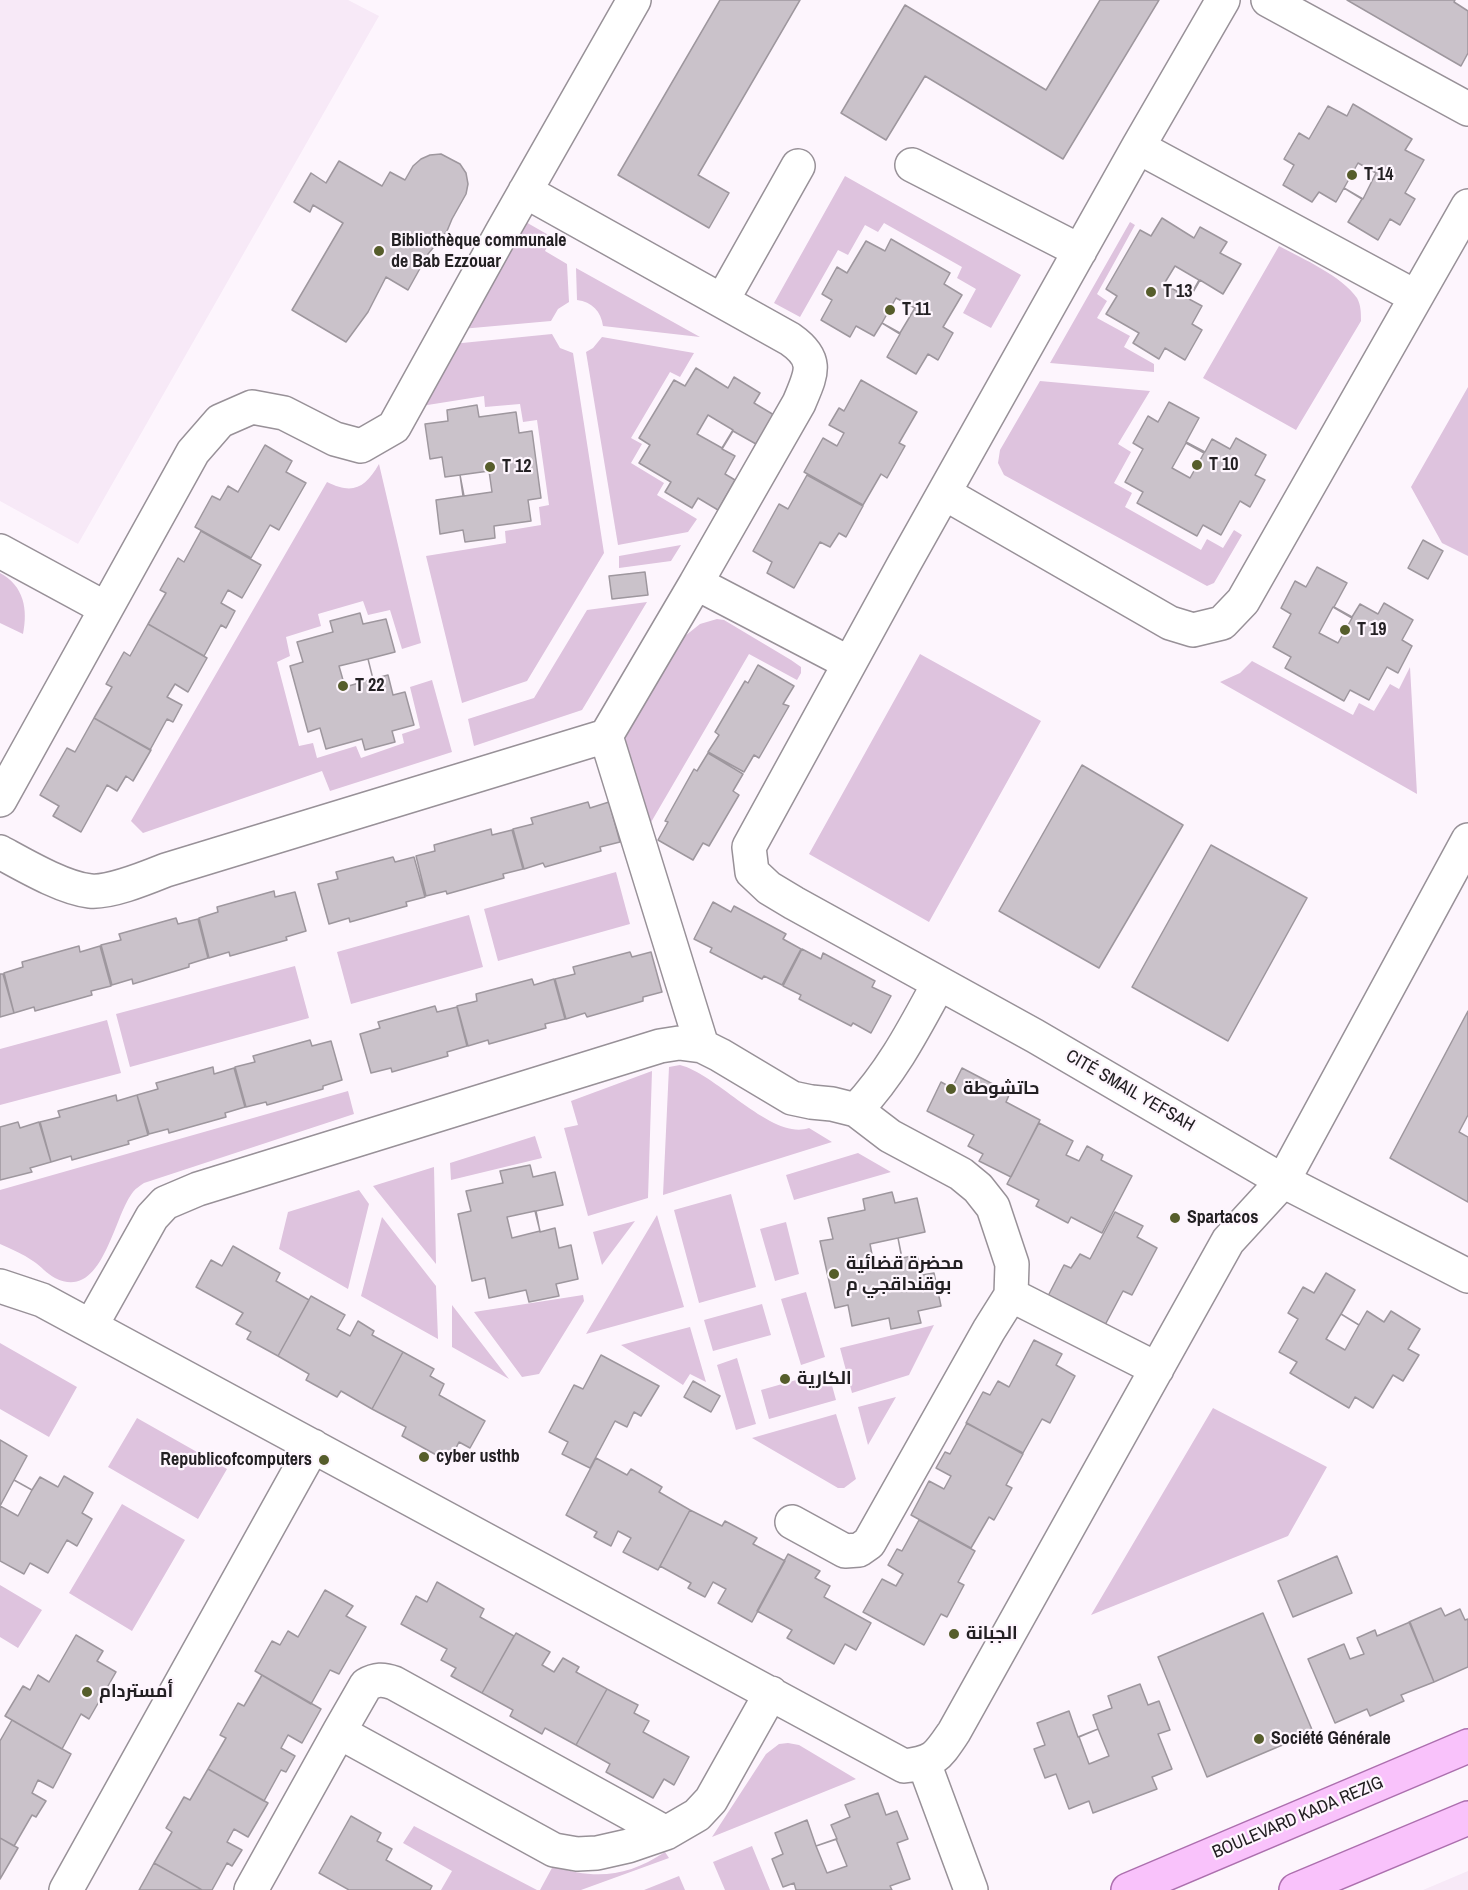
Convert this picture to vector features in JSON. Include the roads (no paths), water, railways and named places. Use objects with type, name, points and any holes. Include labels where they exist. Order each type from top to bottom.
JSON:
[{"type":"main road","name":"BOULEVARD KADA REZIG","points":[[1128,1890],[1468,1746]]},
{"type":"main road","points":[[1296,1890],[1468,1818]]},
{"type":"street","points":[[0,800],[193,452],[220,421],[252,407],[284,413],[335,439],[362,446],[394,428],[634,0]]},
{"type":"street","name":"CITÉ SMAIL YEFSAH","points":[[1223,0],[1138,147],[849,663],[749,847],[752,872],[769,888],[794,903],[1035,1036],[1283,1181],[1468,1276]]},
{"type":"street","points":[[1268,0],[1468,109]]},
{"type":"street","points":[[1138,147],[1416,297]]},
{"type":"street","points":[[912,165],[1080,251]]},
{"type":"street","points":[[722,301],[798,166]]},
{"type":"street","points":[[0,852],[52,879],[90,891],[119,887],[166,870],[606,736],[799,403],[811,374],[808,355],[801,346],[525,191]]},
{"type":"street","points":[[944,494],[1170,623],[1194,630],[1222,623],[1243,601],[1468,206]]},
{"type":"street","points":[[0,551],[105,608]]},
{"type":"street","points":[[696,584],[849,663]]},
{"type":"street","points":[[606,736],[702,1046]]},
{"type":"street","points":[[0,1286],[42,1300],[91,1326],[904,1766],[924,1763],[940,1753],[954,1732],[1228,1241],[1283,1181],[1468,840]]},
{"type":"street","points":[[856,1110],[891,1069],[939,983]]},
{"type":"street","points":[[91,1326],[152,1217],[165,1203],[198,1189],[660,1046],[679,1043],[702,1046],[792,1098],[856,1110],[890,1136],[946,1164],[978,1188],[993,1207],[1012,1264],[1011,1295],[869,1543],[859,1550],[845,1551],[792,1522]]},
{"type":"street","points":[[1011,1295],[1157,1369]]},
{"type":"street","points":[[66,1890],[313,1446]]},
{"type":"street","points":[[251,1890],[366,1685],[383,1679],[666,1833]]},
{"type":"street","points":[[339,1732],[554,1850],[577,1854],[597,1853],[628,1846],[666,1833],[697,1815],[711,1800],[771,1693]]},
{"type":"street","points":[[924,1763],[971,1890]]},
{"type":"place","name":"T 14","points":[[1352,175]]},
{"type":"place","name":"Bibliothèque communale de Bab Ezzouar","points":[[379,251]]},
{"type":"place","name":"T 13","points":[[1151,292]]},
{"type":"place","name":"T 11","points":[[890,310]]},
{"type":"place","name":"T 10","points":[[1197,465]]},
{"type":"place","name":"T 12","points":[[490,467]]},
{"type":"place","name":"T 19","points":[[1345,630]]},
{"type":"place","name":"T 22","points":[[343,686]]},
{"type":"place","name":"حاتشوطة","points":[[951,1089]]},
{"type":"place","name":"Spartacos","points":[[1175,1218]]},
{"type":"place","name":"محضرة قضائية بوقنداقجي م","points":[[834,1274]]},
{"type":"place","name":"الكارية","points":[[785,1379]]},
{"type":"place","name":"cyber usthb","points":[[424,1457]]},
{"type":"place","name":"Republicofcomputers","points":[[324,1460]]},
{"type":"place","name":"الجبانة","points":[[954,1634]]},
{"type":"place","name":"أمستردام","points":[[87,1692]]},
{"type":"place","name":"Société Générale","points":[[1259,1739]]}]
